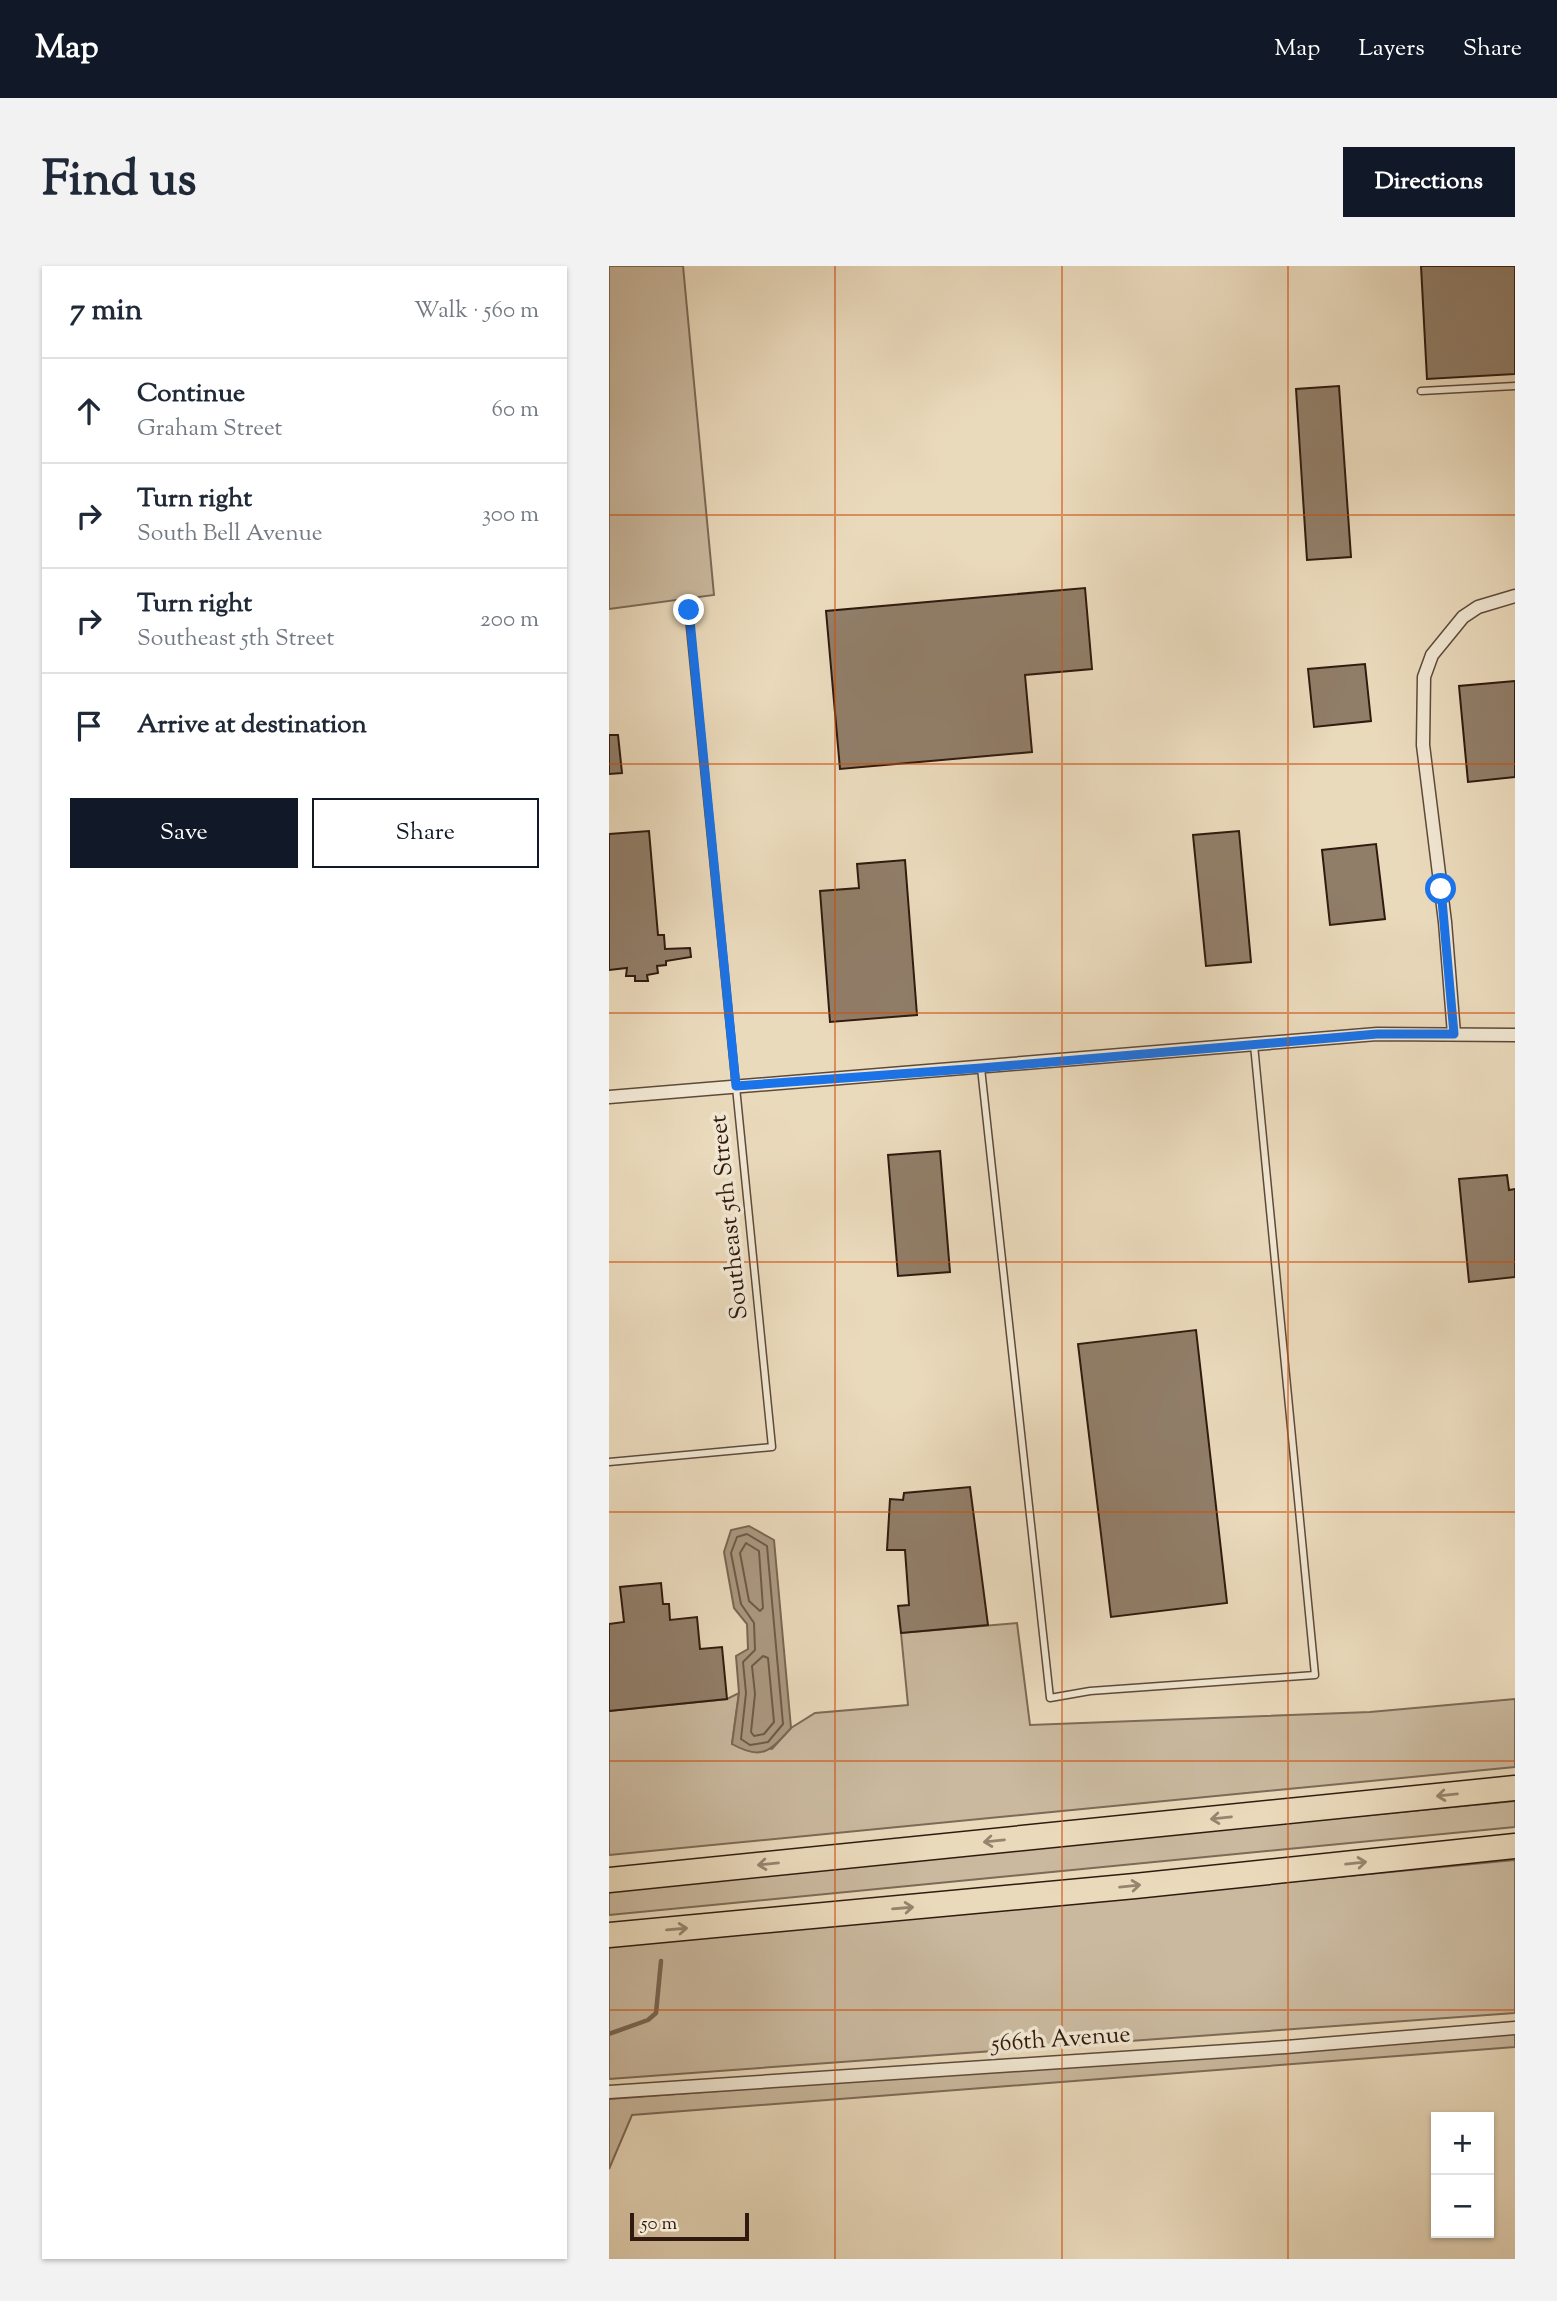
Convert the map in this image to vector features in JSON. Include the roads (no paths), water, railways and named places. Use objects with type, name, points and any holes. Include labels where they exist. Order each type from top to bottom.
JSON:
[{"type":"highway","points":[[609,1880],[1515,1788]]},
{"type":"highway","points":[[609,1935],[1121,1887],[1515,1846]]},
{"type":"street","points":[[1454,1034],[1445,922],[1423,745],[1424,677],[1432,655],[1463,617],[1478,607],[1515,596]]},
{"type":"street","points":[[609,1097],[1377,1034],[1515,1035]]},
{"type":"street","name":"566th Avenue","points":[[609,2092],[1515,2028]]},
{"type":"lane","points":[[1421,391],[1515,386]]},
{"type":"lane","name":"Southeast 5th Street","points":[[609,1462],[772,1447],[688,607]]},
{"type":"lane","points":[[981,1068],[1049,1698],[1090,1691],[1315,1675],[1254,1045]]},
{"type":"water","points":[[749,1526],[774,1540],[791,1728],[771,1748],[758,1752],[732,1744],[739,1693],[736,1656],[748,1649],[747,1624],[734,1608],[724,1552],[731,1530]]},
{"type":"waterway","points":[[609,2034],[648,2020],[656,2013],[661,1961]]}]
